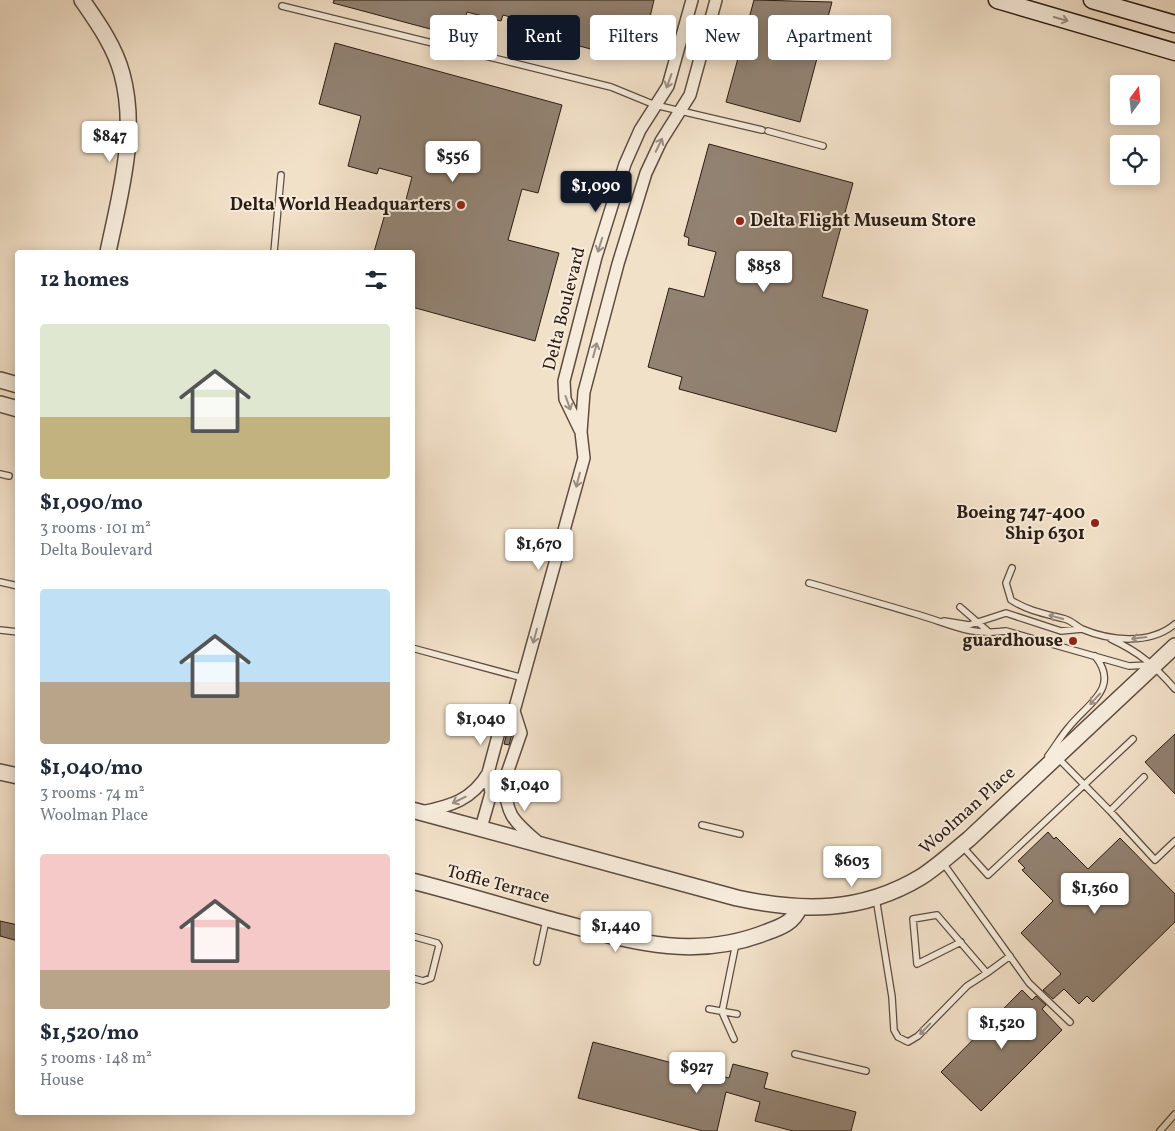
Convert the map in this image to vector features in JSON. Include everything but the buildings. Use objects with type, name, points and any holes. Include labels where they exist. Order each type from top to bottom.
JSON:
[{"type":"main road","points":[[998,0],[1175,52]]},
{"type":"main road","points":[[1092,0],[1175,24]]},
{"type":"street","points":[[82,0],[102,28],[112,48],[122,74],[129,116],[127,157],[108,250]]},
{"type":"street","name":"Delta Boulevard","points":[[581,432],[566,399],[564,381],[596,257],[624,164],[640,130],[668,86],[692,0]]},
{"type":"street","name":"Delta Boulevard","points":[[481,828],[492,793],[488,773],[500,728],[514,711],[584,458],[581,432],[584,392],[624,246],[646,173],[661,141],[690,95],[716,0]]},
{"type":"street","points":[[0,380],[15,384]]},
{"type":"street","points":[[0,404],[15,407]]},
{"type":"street","name":"Woolman Place","points":[[417,811],[736,898],[799,908],[846,905],[902,887],[922,876],[942,861],[961,846],[1175,646]]},
{"type":"street","points":[[514,711],[521,733],[504,782],[506,801],[511,817],[541,844]]},
{"type":"street","points":[[0,772],[15,775]]},
{"type":"street","points":[[417,811],[462,800],[479,787],[488,773]]},
{"type":"street","points":[[492,793],[504,782]]},
{"type":"street","name":"Toffie Terrace","points":[[415,882],[624,939],[663,946],[699,948],[736,943],[787,924],[797,914],[799,908]]},
{"type":"lane","points":[[282,6],[610,87],[655,105],[765,130],[823,146]]},
{"type":"lane","points":[[274,250],[282,175]]},
{"type":"lane","points":[[0,474],[9,476]]},
{"type":"lane","points":[[1012,568],[1006,584],[1011,600],[1024,608],[1068,620],[1082,629],[1120,638],[1143,638],[1164,632],[1175,624]]},
{"type":"lane","points":[[0,582],[15,585]]},
{"type":"lane","points":[[809,583],[934,620],[963,631],[990,633],[1006,631],[1129,666],[1154,665]]},
{"type":"lane","points":[[960,607],[990,633]]},
{"type":"lane","points":[[934,620],[969,625],[1006,614],[1061,631],[1082,629]]},
{"type":"lane","points":[[0,630],[15,632]]},
{"type":"lane","points":[[1101,634],[1137,651],[1154,665],[1175,689]]},
{"type":"lane","points":[[415,649],[524,678]]},
{"type":"lane","points":[[1031,780],[1069,727],[1101,694],[1104,682],[1103,671],[1095,656]]},
{"type":"lane","points":[[961,846],[988,875],[1133,739]]},
{"type":"lane","points":[[1056,757],[1110,810],[1155,860],[1175,841]]},
{"type":"lane","points":[[1110,810],[1144,777]]},
{"type":"lane","points":[[702,825],[740,834]]},
{"type":"lane","points":[[942,861],[1029,983],[1070,1022]]},
{"type":"lane","points":[[876,896],[892,997],[894,1030],[898,1037],[908,1042],[918,1036],[967,986],[1010,956]]},
{"type":"lane","points":[[961,942],[916,964],[913,918],[937,915],[961,942],[987,973]]},
{"type":"lane","points":[[536,962],[547,918]]},
{"type":"lane","points":[[415,937],[438,943],[439,946],[430,978],[423,980],[415,979]]},
{"type":"lane","points":[[734,1039],[722,1012],[736,943]]},
{"type":"lane","points":[[709,1009],[737,1014]]},
{"type":"lane","points":[[795,1054],[866,1072]]},
{"type":"lane","points":[[1160,1131],[1175,1114]]},
{"type":"place","name":"Delta World Headquarters","points":[[461,205]]},
{"type":"place","name":"Delta Flight Museum Store","points":[[740,221]]},
{"type":"place","name":"Boeing 747-400 Ship 6301","points":[[1095,523]]},
{"type":"place","name":"guardhouse","points":[[1073,641]]}]
